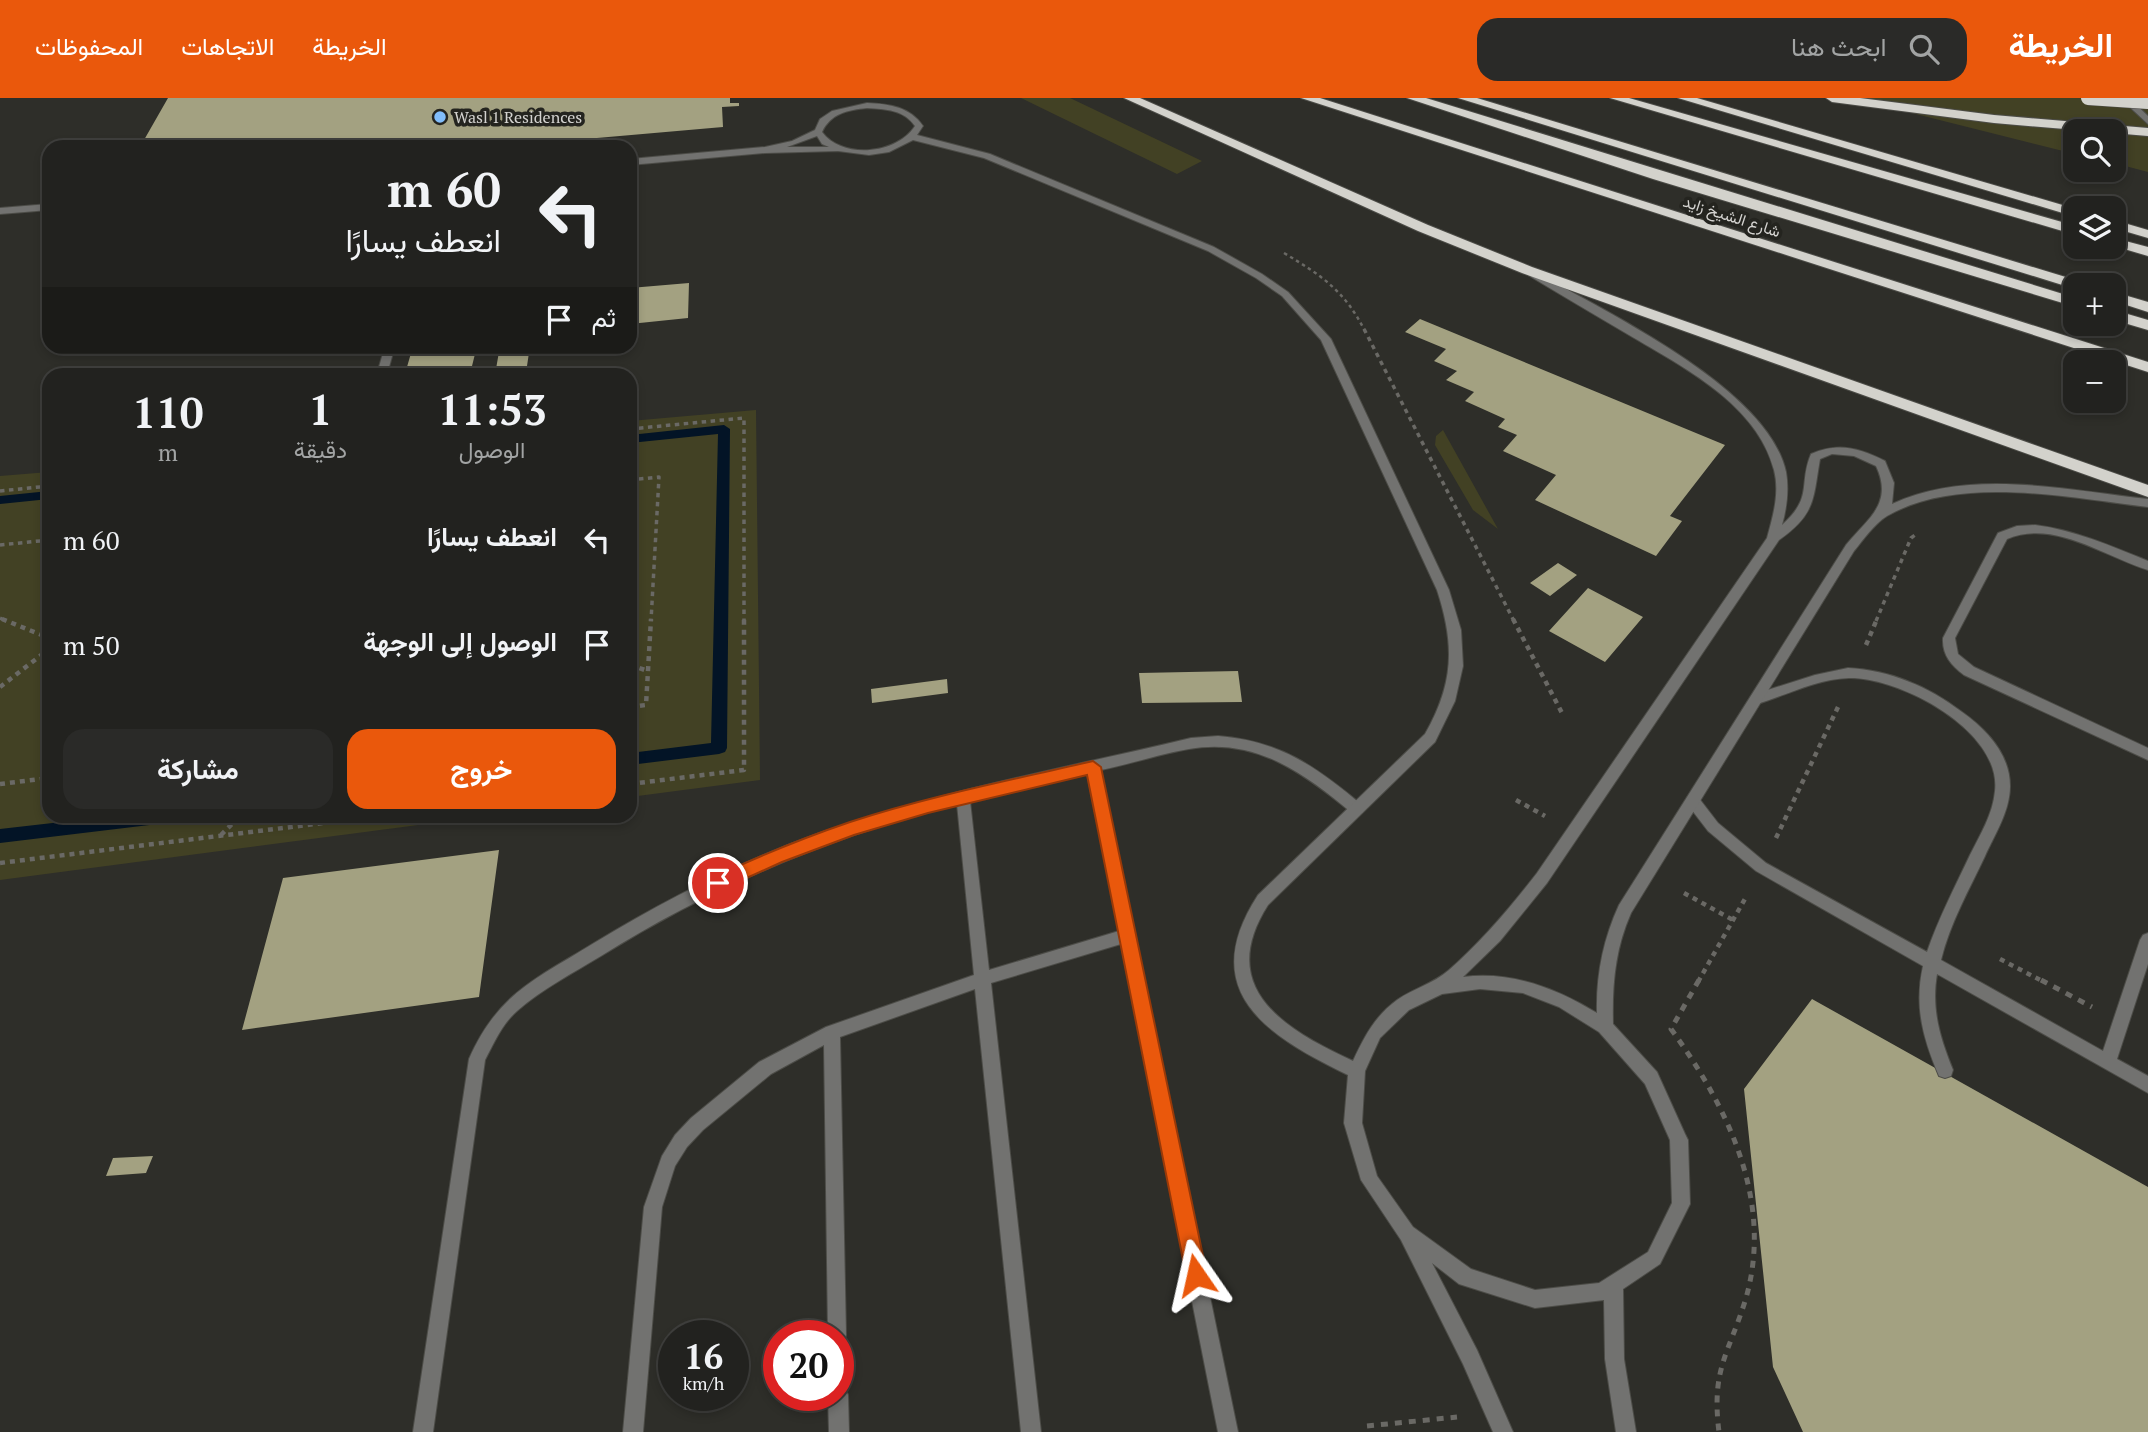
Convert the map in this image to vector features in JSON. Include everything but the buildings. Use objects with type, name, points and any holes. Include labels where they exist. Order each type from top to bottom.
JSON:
[{"type":"highway","points":[[1130,98],[1423,228],[1527,270],[2148,491]]},
{"type":"highway","name":"شارع الشيخ زايد","points":[[1307,98],[2148,367]]},
{"type":"highway","name":"شارع الشيخ زايد","points":[[1413,98],[1658,176],[2063,299]]},
{"type":"highway","points":[[1464,98],[2063,281]]},
{"type":"highway","points":[[1616,98],[2063,227]]},
{"type":"highway","points":[[1684,98],[2063,209]]},
{"type":"highway","points":[[1832,98],[1994,119],[2148,132]]},
{"type":"highway","points":[[2088,98],[2148,102]]},
{"type":"highway","points":[[2126,228],[2148,234]]},
{"type":"highway","points":[[2126,246],[2148,252]]},
{"type":"highway","points":[[2126,300],[2148,307]]},
{"type":"highway","points":[[2126,319],[2148,326]]},
{"type":"street","points":[[637,161],[765,150],[866,152],[889,149],[913,137],[919,126],[914,116],[901,108],[859,98]]},
{"type":"street","points":[[2124,98],[2148,121]]},
{"type":"street","points":[[765,150],[795,143],[818,132],[821,122],[831,109],[881,104]]},
{"type":"street","points":[[818,132],[826,143],[844,150]]},
{"type":"street","points":[[913,137],[987,156],[1211,249],[1259,275],[1285,294],[1325,339],[1443,590],[1457,641],[1457,667],[1452,691],[1430,738],[1263,900],[1249,917],[1241,939],[1240,962],[1247,987],[1261,1009],[1296,1041],[1357,1071]]},
{"type":"street","points":[[0,211],[42,208]]},
{"type":"street","points":[[1503,1432],[1470,1357],[1406,1233],[1370,1180],[1353,1123],[1357,1071],[1374,1033],[1403,1005],[1440,987],[1483,950],[1542,878],[1773,539],[1782,516],[1784,491],[1780,467],[1770,445],[1747,414],[1716,385],[1527,270]]},
{"type":"street","points":[[1605,1027],[1603,986],[1609,947],[1618,919],[1850,548],[1881,514],[1888,502],[1890,489],[1881,464],[1864,454],[1844,449],[1827,451],[1815,457],[1810,494],[1805,507],[1796,520],[1773,539]]},
{"type":"street","points":[[1881,514],[1924,496],[1965,490],[2000,489],[2148,503]]},
{"type":"street","points":[[2148,566],[2059,532],[2025,527],[2011,530],[2002,536],[1949,638],[1948,646],[1959,664],[1981,678],[2148,754]]},
{"type":"street","points":[[1757,699],[1835,674],[1881,676],[1923,692],[1963,719],[1991,748],[2003,782],[1998,812],[1931,961],[1926,991],[1928,1027],[1945,1070]]},
{"type":"street","points":[[423,1432],[471,1086],[477,1059],[491,1032],[510,1007],[621,934],[699,892],[776,857],[852,828],[963,798],[1191,743],[1217,740],[1255,743],[1308,770],[1357,808]]},
{"type":"street","points":[[1093,767],[1228,1432]]},
{"type":"street","points":[[963,798],[1031,1432]]},
{"type":"street","points":[[1693,801],[1713,827],[1761,867],[2148,1085]]},
{"type":"street","points":[[633,1432],[653,1207],[668,1162],[681,1141],[697,1124],[755,1076],[832,1032],[982,979],[1128,935]]},
{"type":"street","points":[[2108,1062],[2148,940]]},
{"type":"street","points":[[1406,1233],[1466,1277],[1535,1299],[1602,1292],[1654,1258],[1681,1204],[1679,1140],[1651,1078],[1605,1027],[1565,1002],[1523,986],[1480,982],[1440,987]]},
{"type":"street","points":[[832,1032],[837,1320]]},
{"type":"street","points":[[1614,1285],[1611,1337],[1617,1394],[1626,1432]]},
{"type":"street","points":[[838,1411],[839,1432]]},
{"type":"path","points":[[637,428],[744,418],[744,770],[637,783]]},
{"type":"path","points":[[637,479],[659,477],[646,705],[637,706]]},
{"type":"path","points":[[0,491],[42,487]]},
{"type":"path","points":[[0,545],[42,541]]},
{"type":"path","points":[[0,618],[42,635]]},
{"type":"path","points":[[0,687],[42,654]]},
{"type":"path","points":[[637,668],[648,671]]},
{"type":"path","points":[[0,784],[42,779]]},
{"type":"path","points":[[1516,800],[1548,818]]},
{"type":"path","points":[[222,834],[233,823]]},
{"type":"path","points":[[0,863],[319,823]]},
{"type":"path","points":[[1718,1432],[1715,1401],[1720,1365],[1747,1293],[1754,1249],[1752,1202],[1742,1157],[1726,1112],[1702,1069],[1671,1029],[1752,887]]},
{"type":"path","points":[[1684,893],[1733,920]]},
{"type":"path","points":[[1944,929],[2121,1022]]},
{"type":"path","points":[[1367,1426],[1495,1413]]},
{"type":"shaded area","points":[[1021,98],[1070,98],[1202,161],[1177,174]]},
{"type":"shaded area","points":[[1852,98],[2148,98],[2148,172],[2126,166],[2126,119],[2063,119],[2063,151]]},
{"type":"shaded area","points":[[756,410],[760,780],[637,796],[637,420]]},
{"type":"shaded area","points":[[1443,430],[1498,529],[1473,510],[1435,445],[1436,436]]},
{"type":"shaded area","points":[[42,473],[42,823],[434,823],[0,880],[0,476]]},
{"type":"waterway","points":[[637,438],[724,429],[719,748],[637,758]]},
{"type":"waterway","points":[[0,500],[42,496]]},
{"type":"waterway","points":[[0,836],[108,823]]},
{"type":"place","name":"Wasl 1 Residences","points":[[440,117]]},
{"type":"route","points":[[718,883],[852,828],[928,806],[1093,767],[1196,1275]]}]
